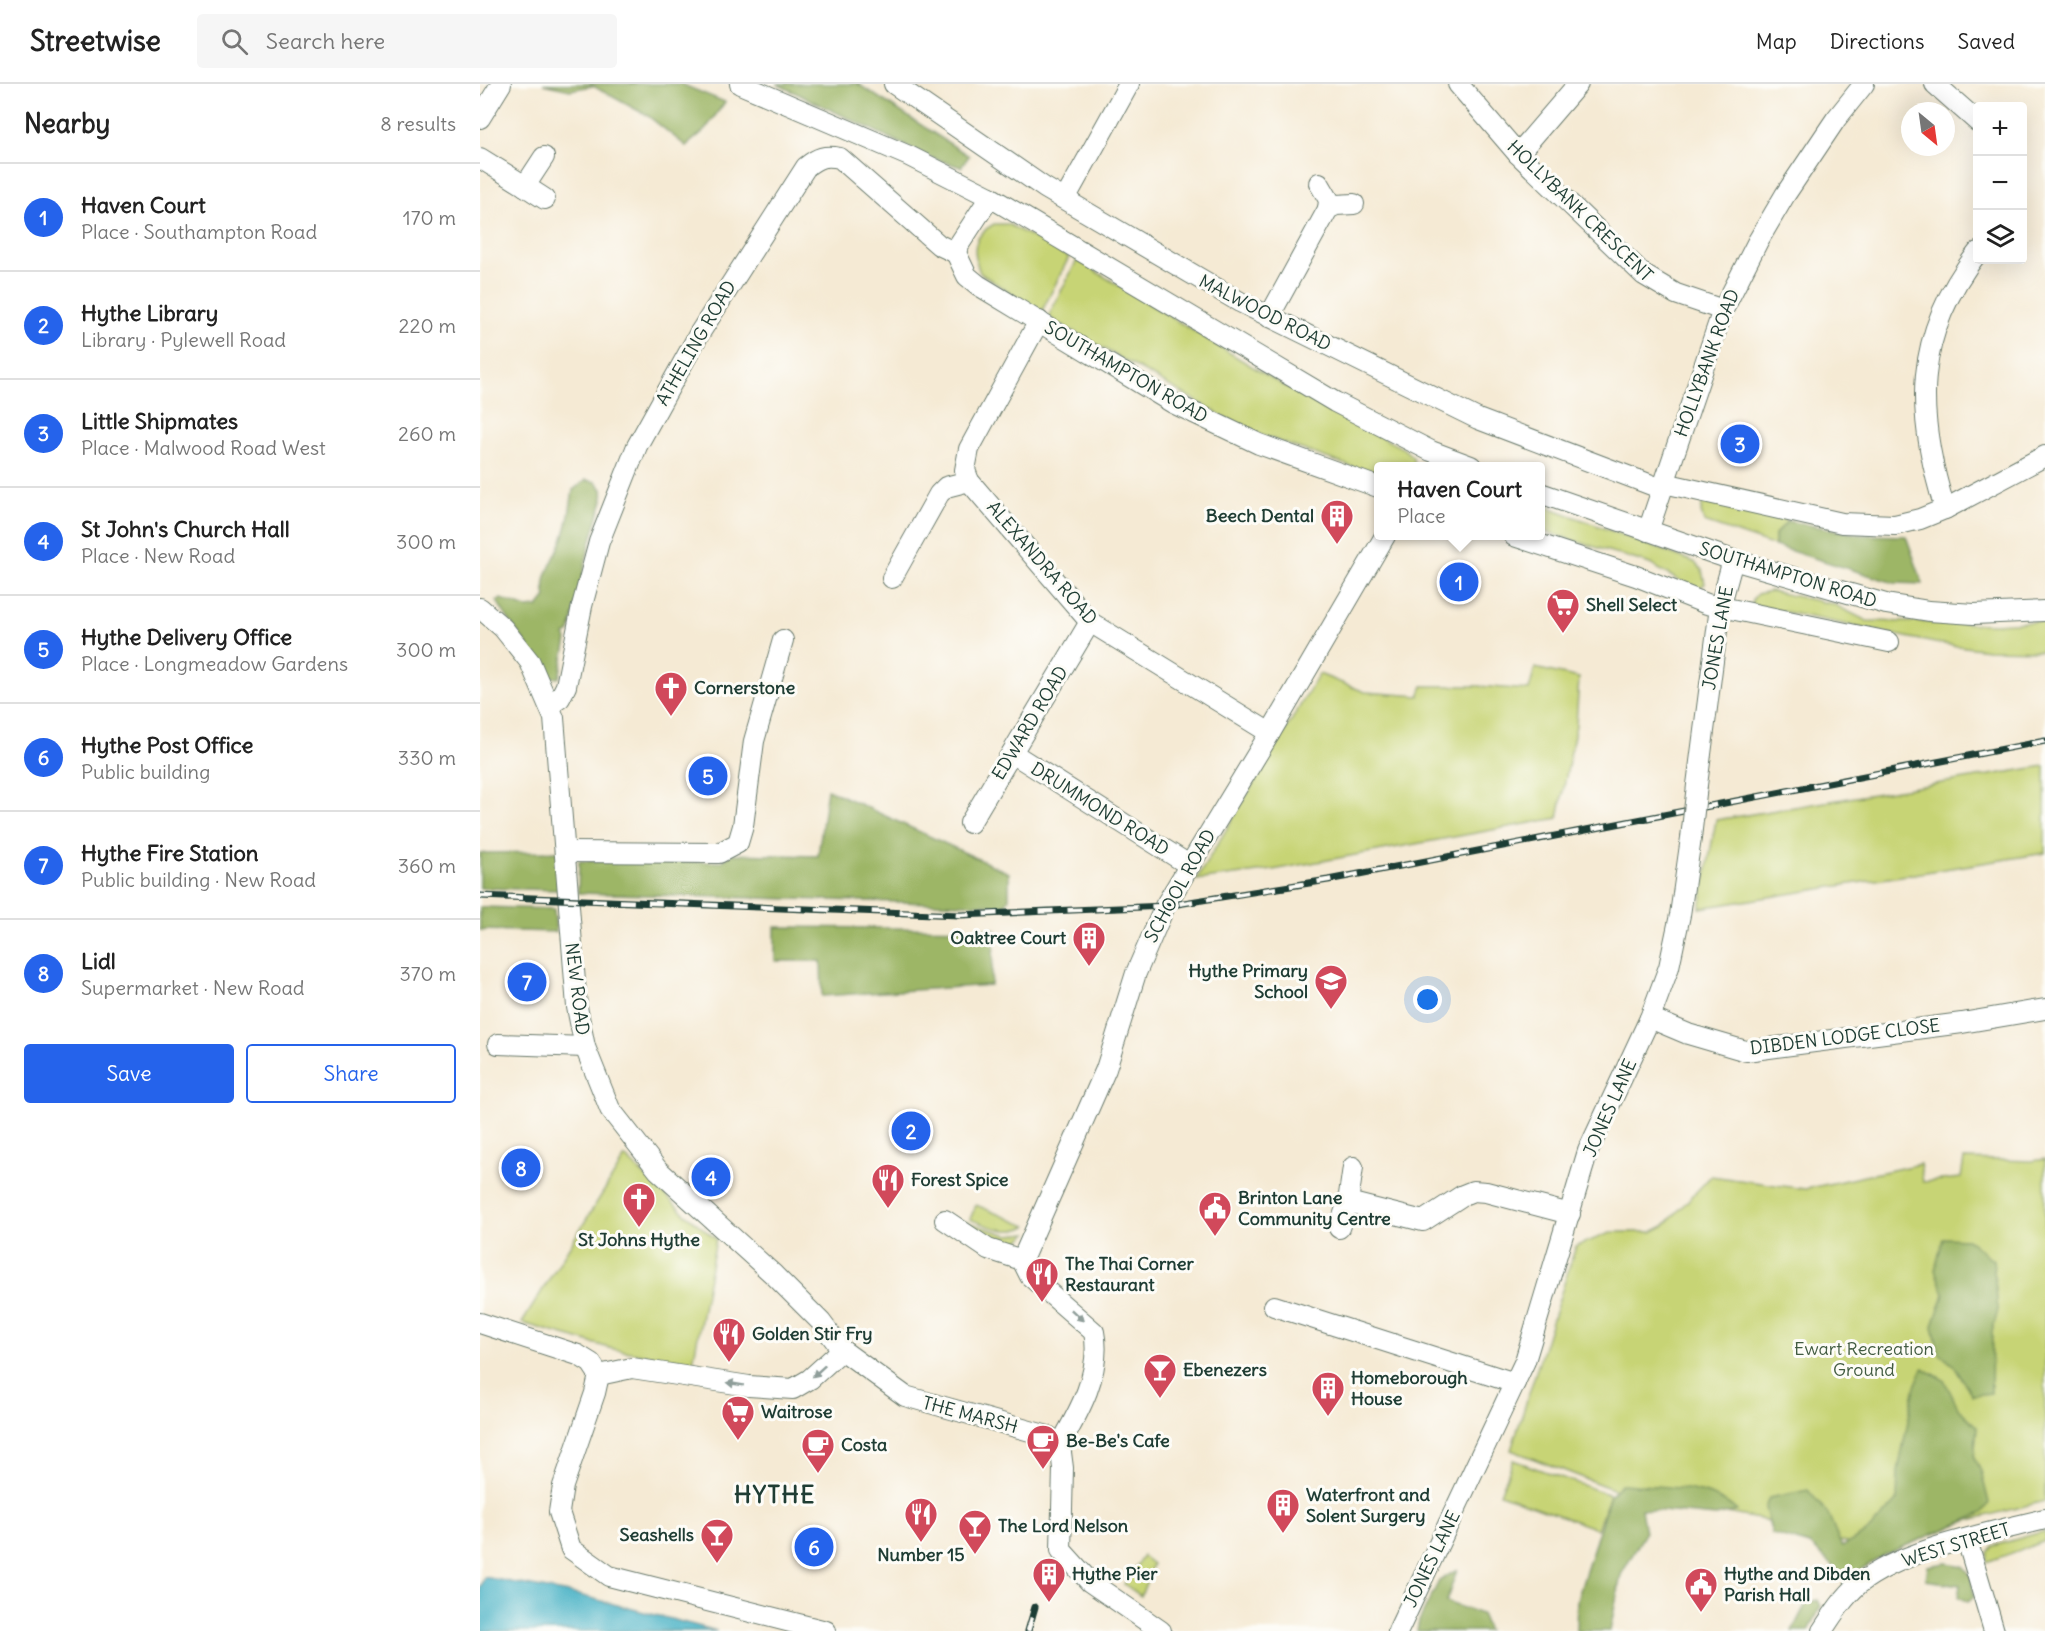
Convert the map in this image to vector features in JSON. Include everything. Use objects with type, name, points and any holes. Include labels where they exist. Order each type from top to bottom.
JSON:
[{"type":"street","points":[[480,118],[501,84]]},
{"type":"street","points":[[740,84],[909,156],[990,197],[1427,459],[1446,462]]},
{"type":"street","name":"MALWOOD ROAD","points":[[894,84],[1027,176],[1186,272],[1269,317],[1478,419],[1663,486],[1820,518],[1871,526],[1904,524],[1945,509],[2045,456]]},
{"type":"street","points":[[1065,199],[1129,84]]},
{"type":"street","name":"HOLLYBANK CRESCENT","points":[[1458,84],[1518,154],[1644,275],[1676,294],[1723,310]]},
{"type":"street","points":[[1518,154],[1578,84]]},
{"type":"street","name":"HOLLYBANK ROAD","points":[[1648,531],[1723,310],[1758,241],[1785,195],[1836,119],[1864,84]]},
{"type":"street","points":[[1935,84],[1973,118]]},
{"type":"street","name":"ATHELING ROAD","points":[[550,705],[560,698],[566,686],[582,606],[598,543],[637,446],[699,334],[806,167],[816,158],[828,156],[840,158],[939,245],[956,253]]},
{"type":"street","points":[[525,186],[544,157]]},
{"type":"street","points":[[480,158],[545,199]]},
{"type":"street","points":[[1269,317],[1328,209],[1329,200],[1319,183]]},
{"type":"street","points":[[956,253],[958,246],[990,197]]},
{"type":"street","points":[[1328,209],[1336,205],[1354,204]]},
{"type":"street","name":"SOUTHAMPTON ROAD","points":[[956,253],[959,264],[973,280],[1173,403],[1225,429],[1294,458],[1374,486]]},
{"type":"street","points":[[1945,509],[1928,451],[1923,389],[1926,361],[1934,333],[1954,287],[1973,258]]},
{"type":"street","points":[[892,578],[939,494],[946,487],[969,481],[965,470],[969,449],[1039,321]]},
{"type":"street","name":"ALEXANDRA ROAD","points":[[969,481],[1090,622],[1270,734]]},
{"type":"street","name":"SOUTHAMPTON ROAD","points":[[1545,495],[1733,560],[1886,604],[1929,612],[1974,614],[2045,611]]},
{"type":"street","name":"SCHOOL ROAD","points":[[1022,1260],[1106,1069],[1132,982],[1151,933],[1189,865],[1270,734],[1384,540]]},
{"type":"street","name":"SOUTHAMPTON ROAD","points":[[1526,540],[1636,576],[1707,604],[1889,642]]},
{"type":"street","name":"JONES LANE","points":[[1398,1631],[1515,1383],[1535,1333],[1588,1151],[1650,1018],[1672,955],[1691,838],[1720,607],[1733,560]]},
{"type":"street","name":"NEW ROAD","points":[[480,608],[517,644],[530,662],[550,705],[557,733],[577,1007],[585,1047],[610,1109],[658,1170],[741,1244],[807,1308]]},
{"type":"street","name":"EDWARD ROAD","points":[[970,823],[1090,622]]},
{"type":"street","points":[[566,852],[719,853],[738,843],[742,835],[754,741],[783,640]]},
{"type":"street","name":"DRUMMOND ROAD","points":[[1012,753],[1189,865]]},
{"type":"street","name":"DIBDEN LODGE CLOSE","points":[[1650,1018],[1719,1044],[1755,1051],[2045,1009]]},
{"type":"street","points":[[498,1044],[585,1047]]},
{"type":"street","points":[[1339,1228],[1348,1202],[1353,1167]]},
{"type":"street","points":[[1348,1202],[1423,1221],[1473,1191],[1486,1192],[1570,1214]]},
{"type":"street","points":[[945,1220],[988,1249],[1022,1260],[1030,1276],[1094,1332],[1096,1343],[1090,1379],[1080,1410],[1059,1445],[1063,1468],[1061,1550],[1090,1582],[1161,1631]]},
{"type":"street","points":[[1274,1306],[1515,1383]]},
{"type":"street","name":"THE MARSH","points":[[807,1308],[842,1350],[905,1396],[1048,1436],[1059,1445]]},
{"type":"street","points":[[480,1323],[578,1355],[591,1363],[599,1375],[595,1394],[563,1486],[559,1512],[572,1549],[609,1576],[826,1631]]},
{"type":"street","points":[[599,1375],[632,1368],[749,1386],[793,1389],[810,1379],[842,1350]]},
{"type":"street","name":"WEST STREET","points":[[1822,1631],[1835,1610],[1860,1584],[1925,1552],[2045,1519]]},
{"type":"street","points":[[1966,1540],[1994,1631]]},
{"type":"green space","points":[[543,84],[681,84],[725,102],[705,130],[686,146],[648,116],[593,86],[570,90]]},
{"type":"green space","points":[[777,84],[858,84],[969,156],[961,167],[929,157]]},
{"type":"green space","points":[[994,224],[1008,224],[1069,257],[1041,313],[980,273],[975,251],[976,245],[981,234]]},
{"type":"green space","points":[[1077,260],[1281,384],[1404,449],[1413,457],[1414,462],[1374,462],[1374,475],[1249,431],[1048,317]]},
{"type":"green space","points":[[586,480],[596,482],[602,489],[603,500],[589,547],[570,632],[565,635],[567,640],[559,678],[549,677],[497,601],[501,599],[527,608],[538,607],[546,597],[546,577],[565,532],[573,490]]},
{"type":"green space","points":[[1703,499],[1788,521],[1775,534],[1775,546],[1704,522],[1701,512]]},
{"type":"green space","points":[[1545,506],[1694,562],[1702,570],[1705,584],[1696,590],[1650,564],[1545,532]]},
{"type":"green space","points":[[1788,521],[1861,535],[1906,536],[1923,584],[1894,583],[1775,546],[1775,534]]},
{"type":"green space","points":[[1770,591],[1833,604],[1867,621],[1994,624],[2045,621],[2045,651],[1988,650],[1935,643],[1752,605],[1752,600],[1757,594]]},
{"type":"green space","points":[[1535,668],[1579,678],[1576,725],[1558,818],[1273,870],[1196,880],[1319,674],[1365,692],[1419,696],[1423,686],[1478,686],[1529,690]]},
{"type":"green space","points":[[2045,766],[2045,853],[1700,908],[1716,820]]},
{"type":"green space","points":[[827,789],[1009,873],[1009,898],[1005,905],[578,893],[579,861],[721,862],[732,854],[818,856]]},
{"type":"green space","points":[[560,852],[559,890],[480,888],[480,853]]},
{"type":"green space","points":[[480,907],[554,909],[556,932],[480,930]]},
{"type":"green space","points":[[775,927],[995,929],[991,985],[822,996],[821,961],[775,961]]},
{"type":"green space","points":[[625,1157],[683,1212],[716,1239],[693,1363],[613,1349],[522,1323]]},
{"type":"green space","name":"Ewart Recreation Ground","points":[[1964,1159],[2032,1161],[2045,1159],[2045,1501],[1966,1521],[1885,1554],[1770,1521],[1628,1495],[1511,1450],[1576,1246],[1613,1232],[1652,1232],[1664,1226],[1711,1176],[1805,1189],[1920,1164],[1923,1182],[1961,1178]]},
{"type":"green space","points":[[976,1205],[1027,1226],[1006,1230],[970,1219]]},
{"type":"green space","points":[[962,1221],[1008,1235],[1028,1233],[1013,1246],[997,1245]]},
{"type":"green space","points":[[1943,1238],[1967,1239],[1993,1260],[1998,1310],[1992,1332],[1991,1393],[1972,1395],[1954,1366],[1939,1353],[1933,1326],[1944,1294],[1935,1270]]},
{"type":"green space","points":[[1923,1368],[1944,1380],[1959,1409],[1977,1427],[1974,1458],[1981,1471],[1989,1503],[1983,1513],[1886,1554],[1847,1578],[1810,1545],[1772,1534],[1765,1508],[1769,1498],[1808,1490],[1828,1514],[1842,1547],[1867,1532],[1897,1501],[1898,1471],[1915,1386]]},
{"type":"green space","points":[[1513,1460],[1610,1495],[1597,1529],[1500,1494]]},
{"type":"green space","points":[[1621,1484],[1698,1491],[1726,1502],[1737,1511],[1716,1516],[1641,1509],[1645,1533],[1621,1575],[1610,1631],[1576,1631],[1577,1600],[1610,1495]]},
{"type":"green space","points":[[2045,1531],[2045,1541],[1987,1562],[1988,1553],[1993,1546]]},
{"type":"green space","points":[[1143,1556],[1153,1564],[1141,1596],[1124,1584]]},
{"type":"green space","points":[[1946,1563],[1963,1566],[1971,1576],[1974,1597],[1968,1602],[1958,1597],[1960,1585],[1926,1580],[1928,1566]]},
{"type":"green space","points":[[1457,1570],[1446,1602],[1481,1614],[1488,1631],[1417,1631],[1419,1621],[1439,1581]]},
{"type":"green space","points":[[1818,1600],[1821,1606],[1809,1631],[1792,1631],[1807,1602]]},
{"type":"water","points":[[484,1577],[579,1595],[717,1631],[480,1631],[480,1589]]},
{"type":"railway","points":[[480,896],[960,915],[1165,906],[1328,880],[2045,741]]},
{"type":"railway","points":[[1028,1631],[1035,1607]]},
{"type":"place","name":"Little Shipmates","points":[[1740,444]]},
{"type":"place","name":"Beech Dental","points":[[1337,545]]},
{"type":"place","name":"Haven Court","points":[[1459,582]]},
{"type":"place","name":"Shell Select","points":[[1563,634]]},
{"type":"place","name":"Cornerstone","points":[[671,717]]},
{"type":"place","name":"Hythe Delivery Office","points":[[708,776]]},
{"type":"place","name":"Oaktree Court","points":[[1089,967]]},
{"type":"place","name":"Hythe Fire Station","points":[[527,982]]},
{"type":"place","name":"Hythe Primary School","points":[[1331,1010]]},
{"type":"place","name":"Hythe Library","points":[[911,1131]]},
{"type":"place","name":"Lidl","points":[[521,1168]]},
{"type":"place","name":"St John's Church Hall","points":[[711,1177]]},
{"type":"place","name":"Forest Spice","points":[[888,1209]]},
{"type":"place","name":"St Johns Hythe","points":[[639,1228]]},
{"type":"place","name":"Brinton Lane Community Centre","points":[[1215,1237]]},
{"type":"place","name":"The Thai Corner Restaurant","points":[[1042,1303]]},
{"type":"place","name":"Golden Stir Fry","points":[[729,1363]]},
{"type":"place","name":"Ebenezers","points":[[1160,1399]]},
{"type":"place","name":"Homeborough House","points":[[1328,1417]]},
{"type":"place","name":"Waitrose","points":[[738,1441]]},
{"type":"place","name":"Be-Be's Cafe","points":[[1043,1470]]},
{"type":"place","name":"Costa","points":[[818,1474]]},
{"type":"place","name":"Waterfront and Solent Surgery","points":[[1283,1534]]},
{"type":"place","name":"Number 15","points":[[921,1543]]},
{"type":"place","name":"Hythe Post Office","points":[[814,1547]]},
{"type":"place","name":"The Lord Nelson","points":[[975,1555]]},
{"type":"place","name":"Seashells","points":[[717,1564]]},
{"type":"place","name":"Hythe Pier","points":[[1049,1603]]},
{"type":"place","name":"Hythe and Dibden Parish Hall","points":[[1701,1613]]},
{"type":"district","name":"HYTHE","points":[[775,1495]]}]
